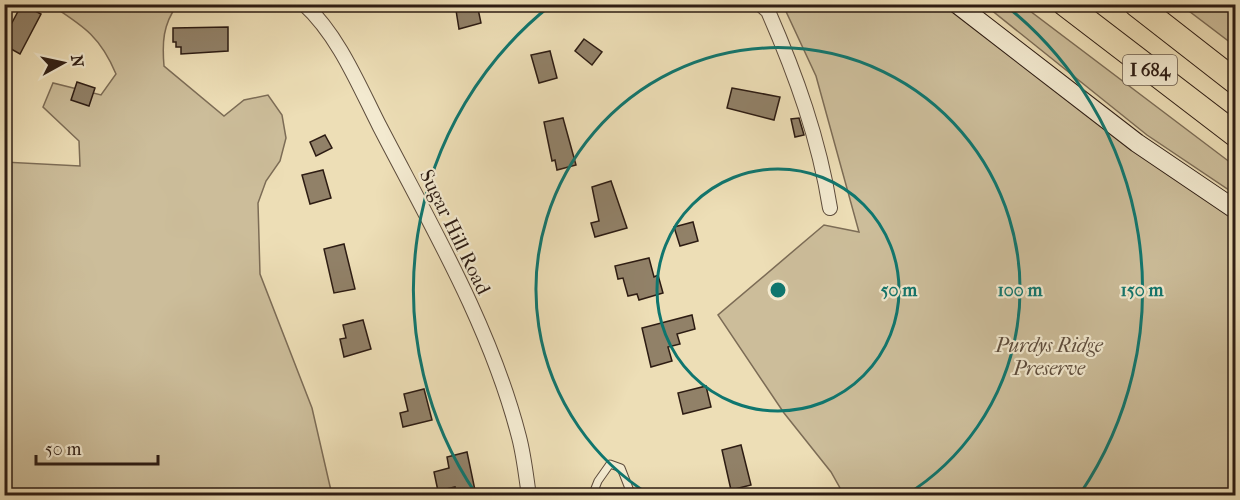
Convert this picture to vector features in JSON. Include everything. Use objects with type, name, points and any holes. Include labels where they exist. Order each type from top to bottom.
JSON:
[{"type":"highway","name":"I 684","points":[[1065,4],[1236,135]]},
{"type":"highway","name":"I 684","points":[[1136,4],[1236,82]]},
{"type":"main road","points":[[957,4],[1137,143],[1236,210]]},
{"type":"street","name":"Sugar Hill Road","points":[[304,4],[315,14],[340,52],[443,247],[511,407],[520,441],[529,495]]},
{"type":"street","points":[[760,4],[768,11],[797,77],[825,173],[830,208]]},
{"type":"lane","points":[[592,495],[598,481],[610,464],[621,468],[632,495]]},
{"type":"green space","points":[[51,5],[177,5],[164,34],[164,66],[224,116],[244,100],[268,95],[282,115],[286,138],[280,161],[266,181],[258,203],[260,274],[312,408],[332,495],[5,495],[4,162],[80,166],[79,141],[43,107],[53,83],[101,95],[116,74],[104,50],[90,33]]},
{"type":"green space","name":"Purdys Ridge Preserve","points":[[783,5],[948,5],[1235,216],[1235,495],[844,495],[831,472],[784,413],[718,315],[824,225],[859,232],[816,76]]},
{"type":"green space","points":[[985,5],[1022,5],[1235,166],[1235,194],[1147,135]]},
{"type":"green space","points":[[1181,5],[1235,5],[1235,46]]},
{"type":"building","points":[[22,4],[41,14],[20,54],[4,45],[4,28],[8,30]]},
{"type":"building","points":[[455,4],[477,4],[481,23],[459,29]]},
{"type":"building","points":[[228,27],[228,51],[181,54],[181,47],[176,47],[176,42],[173,42],[173,28]]},
{"type":"building","points":[[584,39],[602,52],[592,65],[575,51]]},
{"type":"building","points":[[550,51],[557,78],[539,83],[531,55]]},
{"type":"building","points":[[77,82],[95,88],[89,106],[71,100]]},
{"type":"building","points":[[732,88],[780,97],[774,120],[727,108]]},
{"type":"building","points":[[563,118],[576,165],[557,170],[555,160],[552,161],[544,122]]},
{"type":"building","points":[[799,118],[804,135],[795,137],[791,119]]},
{"type":"building","points":[[325,135],[332,148],[316,156],[310,142]]},
{"type":"building","points":[[323,170],[331,198],[310,204],[302,175]]},
{"type":"building","points":[[611,181],[627,228],[595,237],[591,223],[599,221],[592,187]]},
{"type":"building","points":[[693,222],[698,241],[680,246],[674,227]]},
{"type":"building","points":[[344,244],[355,289],[334,293],[324,249]]},
{"type":"building","points":[[649,258],[654,277],[658,275],[663,293],[639,300],[637,294],[628,296],[623,278],[618,279],[615,266]]},
{"type":"building","points":[[692,315],[695,329],[677,334],[680,344],[668,347],[672,361],[651,367],[642,328]]},
{"type":"building","points":[[363,320],[371,349],[344,357],[340,339],[346,338],[343,325]]},
{"type":"building","points":[[706,386],[711,407],[683,414],[678,393]]},
{"type":"building","points":[[424,389],[432,420],[403,427],[400,413],[408,411],[404,394]]},
{"type":"building","points":[[741,445],[751,485],[731,490],[722,450]]},
{"type":"building","points":[[467,452],[476,495],[457,495],[455,487],[438,491],[434,472],[449,468],[447,457]]}]
